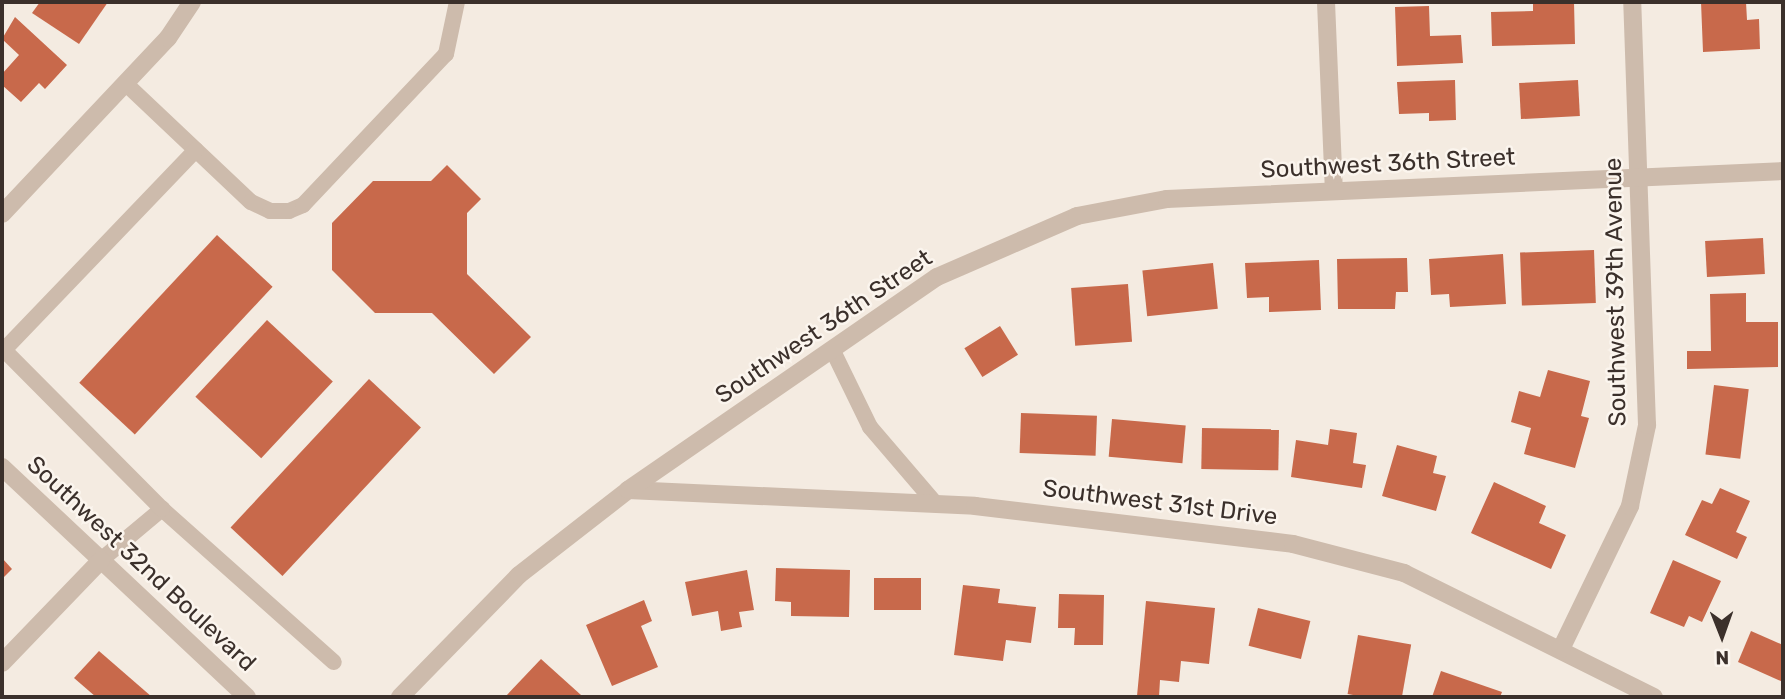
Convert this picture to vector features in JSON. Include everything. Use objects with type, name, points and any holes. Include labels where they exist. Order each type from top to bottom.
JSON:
[{"type":"street","points":[[2,214],[168,38],[192,2]]},
{"type":"street","points":[[1326,2],[1334,190]]},
{"type":"street","name":"Southwest 39th Avenue","points":[[1560,649],[1630,506],[1647,425],[1632,2]]},
{"type":"street","name":"Southwest 36th Street","points":[[400,697],[519,575],[628,490],[937,277],[1077,216],[1167,199],[1783,171]]},
{"type":"street","name":"Southwest 32nd Boulevard","points":[[2,467],[247,697]]},
{"type":"street","name":"Southwest 31st Drive","points":[[628,490],[936,505],[1293,544],[1404,573],[1654,697]]},
{"type":"street","points":[[2,663],[101,560]]},
{"type":"lane","points":[[125,83],[251,202],[270,211],[303,205],[446,54],[457,2]]},
{"type":"lane","points":[[196,150],[4,350],[162,509],[334,662]]},
{"type":"lane","points":[[832,349],[870,427],[936,505]]},
{"type":"lane","points":[[101,560],[162,509]]},
{"type":"building","points":[[40,2],[108,2],[79,44],[32,13]]},
{"type":"building","points":[[1533,2],[1574,2],[1575,44],[1492,46],[1491,12],[1533,11]]},
{"type":"building","points":[[1701,2],[1746,2],[1747,20],[1759,19],[1760,49],[1703,52]]},
{"type":"building","points":[[1429,6],[1430,36],[1461,35],[1463,63],[1397,66],[1395,7]]},
{"type":"building","points":[[15,17],[67,65],[45,89],[39,83],[21,102],[2,85],[2,74],[19,55],[2,39]]},
{"type":"building","points":[[1455,80],[1456,120],[1429,121],[1429,113],[1399,114],[1397,82]]},
{"type":"building","points":[[1578,80],[1580,116],[1521,119],[1519,83]]},
{"type":"building","points":[[447,165],[481,199],[467,213],[467,274],[531,337],[494,374],[432,313],[375,313],[332,270],[332,223],[373,181],[431,181]]},
{"type":"building","points":[[217,235],[273,287],[135,435],[79,383]]},
{"type":"building","points":[[1763,238],[1765,274],[1707,277],[1705,241]]},
{"type":"building","points":[[1594,250],[1596,303],[1522,306],[1520,253]]},
{"type":"building","points":[[1503,254],[1506,304],[1450,307],[1449,294],[1431,295],[1429,259]]},
{"type":"building","points":[[1407,258],[1408,292],[1396,292],[1395,309],[1338,309],[1337,259]]},
{"type":"building","points":[[1319,260],[1321,310],[1269,312],[1269,297],[1247,298],[1245,263]]},
{"type":"building","points":[[1213,263],[1218,309],[1147,316],[1142,270]]},
{"type":"building","points":[[1128,284],[1132,342],[1075,346],[1071,288]]},
{"type":"building","points":[[1746,293],[1746,322],[1778,322],[1778,367],[1687,369],[1687,351],[1711,351],[1710,294]]},
{"type":"building","points":[[267,320],[333,381],[261,458],[195,397]]},
{"type":"building","points":[[1000,326],[1018,355],[982,377],[964,348]]},
{"type":"building","points":[[1548,370],[1590,381],[1581,416],[1589,418],[1575,468],[1524,454],[1531,428],[1511,422],[1519,391],[1540,397]]},
{"type":"building","points":[[369,379],[421,427],[282,576],[231,527]]},
{"type":"building","points":[[1714,385],[1749,389],[1740,459],[1705,454]]},
{"type":"building","points":[[1021,413],[1097,416],[1096,456],[1020,453]]},
{"type":"building","points":[[1112,419],[1186,425],[1182,463],[1109,457]]},
{"type":"building","points":[[1202,428],[1279,429],[1278,470],[1201,469]]},
{"type":"building","points":[[1330,429],[1357,433],[1353,463],[1366,465],[1362,488],[1291,477],[1296,440],[1328,445]]},
{"type":"building","points":[[1397,445],[1437,456],[1433,473],[1446,476],[1436,511],[1382,496]]},
{"type":"building","points":[[1494,482],[1546,506],[1539,523],[1566,535],[1551,569],[1471,533]]},
{"type":"building","points":[[1720,488],[1750,501],[1736,532],[1747,537],[1737,559],[1685,535],[1702,500],[1712,504]]},
{"type":"building","points":[[2,558],[12,569],[2,579]]},
{"type":"building","points":[[1673,560],[1721,581],[1702,622],[1689,616],[1684,627],[1650,613]]},
{"type":"building","points":[[776,568],[850,570],[849,617],[791,616],[791,602],[775,601]]},
{"type":"building","points":[[747,570],[754,610],[739,612],[742,627],[721,631],[718,611],[692,616],[685,582]]},
{"type":"building","points":[[874,578],[921,578],[921,610],[874,610]]},
{"type":"building","points":[[963,585],[1000,589],[998,603],[1036,607],[1031,643],[1006,640],[1003,661],[954,655]]},
{"type":"building","points":[[1059,594],[1104,595],[1103,645],[1074,645],[1075,628],[1058,628]]},
{"type":"building","points":[[644,600],[652,621],[641,626],[658,667],[612,686],[586,625]]},
{"type":"building","points":[[1146,601],[1215,608],[1209,664],[1181,661],[1179,682],[1160,680],[1159,697],[1137,696]]},
{"type":"building","points":[[1258,608],[1310,621],[1301,659],[1249,646]]},
{"type":"building","points":[[1751,631],[1783,645],[1783,682],[1738,662]]},
{"type":"building","points":[[1358,635],[1411,644],[1402,697],[1348,694]]},
{"type":"building","points":[[99,651],[152,697],[96,697],[74,678]]},
{"type":"building","points":[[541,659],[581,695],[505,697]]},
{"type":"building","points":[[1441,671],[1502,692],[1500,697],[1432,697]]}]
